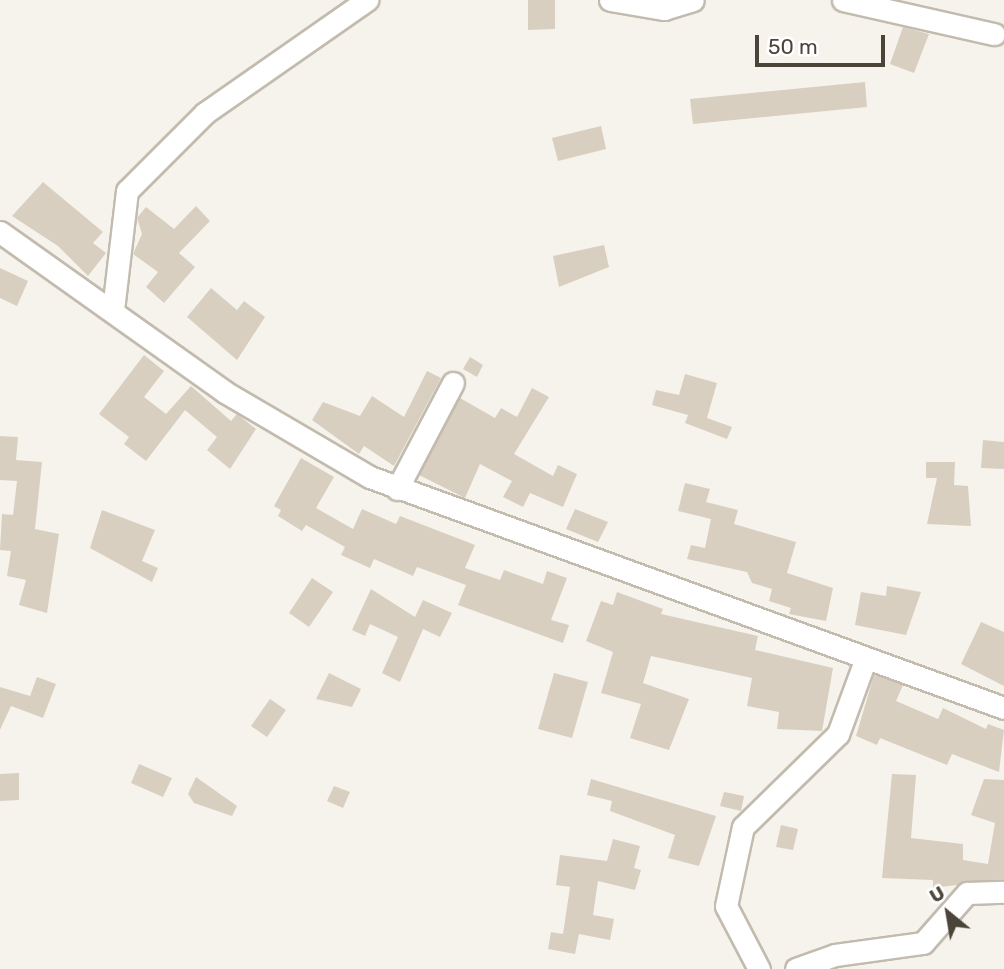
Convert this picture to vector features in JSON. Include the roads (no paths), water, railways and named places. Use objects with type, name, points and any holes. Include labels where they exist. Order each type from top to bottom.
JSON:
[{"type":"street","points":[[113,310],[120,214],[135,182],[205,113],[367,0]]},
{"type":"street","points":[[610,0],[664,9],[693,0]]},
{"type":"street","points":[[843,0],[994,34]]},
{"type":"street","points":[[0,232],[236,400],[327,457],[397,489],[1004,708]]},
{"type":"street","points":[[397,489],[453,383]]},
{"type":"street","points":[[759,969],[726,906],[743,827],[838,734],[866,658]]},
{"type":"street","points":[[796,969],[835,955],[923,943],[967,893],[1004,892]]}]
